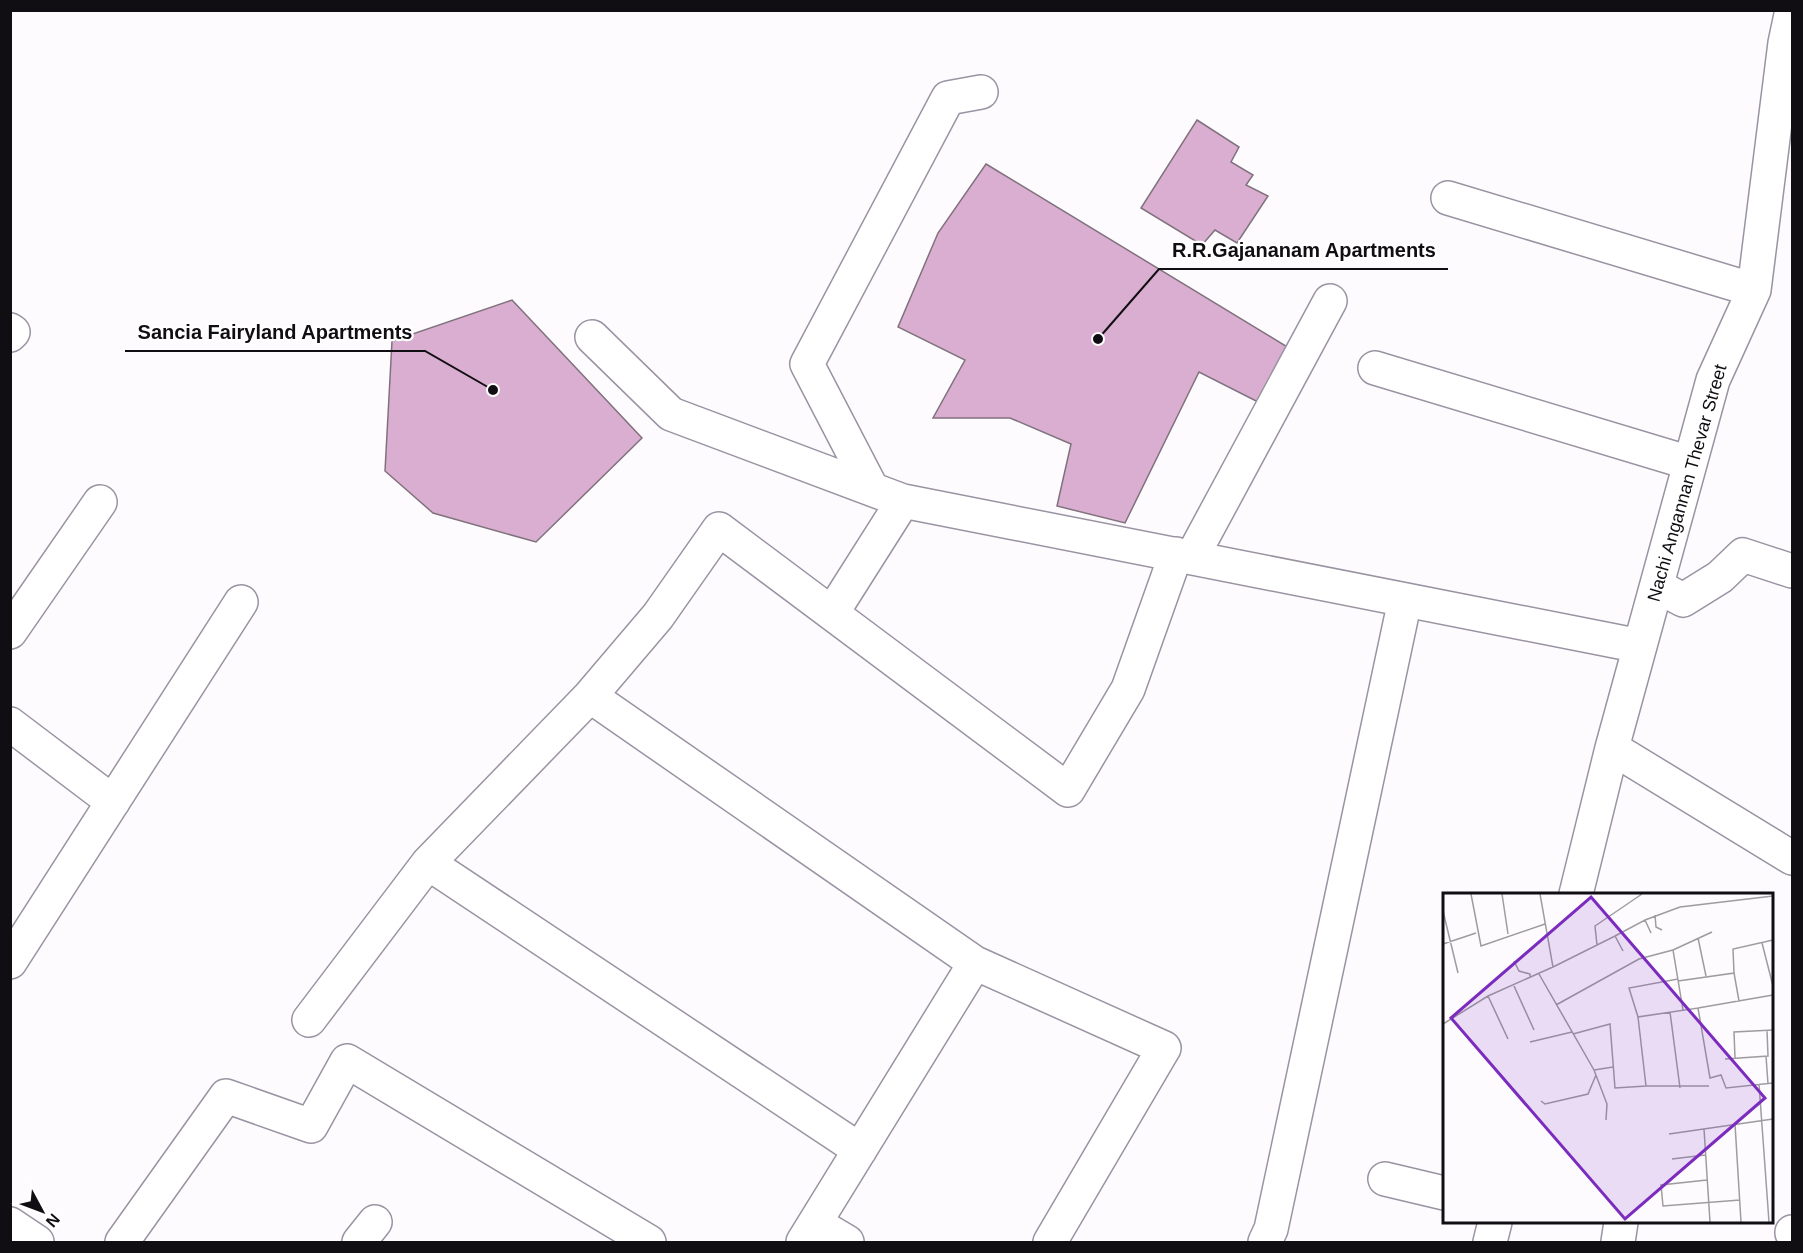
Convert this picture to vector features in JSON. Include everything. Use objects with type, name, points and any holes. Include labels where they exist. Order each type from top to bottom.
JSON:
[{"type":"street","name":"Nachi Angannan Thevar Street","points":[[1576,893],[1612,748],[1713,380],[1754,290],[1785,43],[1792,10]]},
{"type":"street","points":[[872,489],[807,364],[948,98],[981,92]]},
{"type":"street","points":[[1448,198],[1754,290]]},
{"type":"street","points":[[309,1020],[428,863],[590,696],[658,616],[720,529],[1068,790],[1128,689],[1184,556],[1330,301]]},
{"type":"street","points":[[10,330],[13,332],[10,335]]},
{"type":"street","points":[[592,337],[670,414],[903,501],[1640,646]]},
{"type":"street","points":[[1375,368],[1690,463]]},
{"type":"street","points":[[832,613],[903,501]]},
{"type":"street","points":[[10,632],[100,502]]},
{"type":"street","points":[[1657,586],[1683,600],[1720,577],[1743,555],[1792,571]]},
{"type":"street","points":[[1265,1242],[1270,1229],[1336,930],[1405,600]]},
{"type":"street","points":[[10,962],[241,602]]},
{"type":"street","points":[[590,696],[975,963],[1164,1048],[1050,1242]]},
{"type":"street","points":[[10,724],[113,802]]},
{"type":"street","points":[[1612,748],[1792,858]]},
{"type":"street","points":[[428,863],[860,1150]]},
{"type":"street","points":[[847,1242],[809,1233],[975,963]]},
{"type":"street","points":[[122,1242],[226,1096],[311,1126],[347,1061],[649,1242]]},
{"type":"street","points":[[1385,1179],[1443,1193]]},
{"type":"street","points":[[1490,1242],[1495,1223]]},
{"type":"street","points":[[1618,1242],[1621,1223]]},
{"type":"street","points":[[10,1224],[37,1242]]},
{"type":"building","points":[[1197,120],[1239,147],[1231,162],[1253,175],[1246,185],[1268,196],[1237,243],[1215,230],[1202,245],[1141,208]]},
{"type":"building","points":[[986,164],[1294,351],[1264,405],[1199,372],[1125,523],[1057,506],[1071,444],[1010,418],[933,418],[965,360],[898,327],[938,233]]},
{"type":"building","points":[[512,300],[642,438],[536,542],[433,513],[385,471],[392,341]]},
{"type":"place","name":"R.R.Gajananam Apartments","points":[[1098,339]]},
{"type":"place","name":"Sancia Fairyland Apartments","points":[[493,390]]}]
